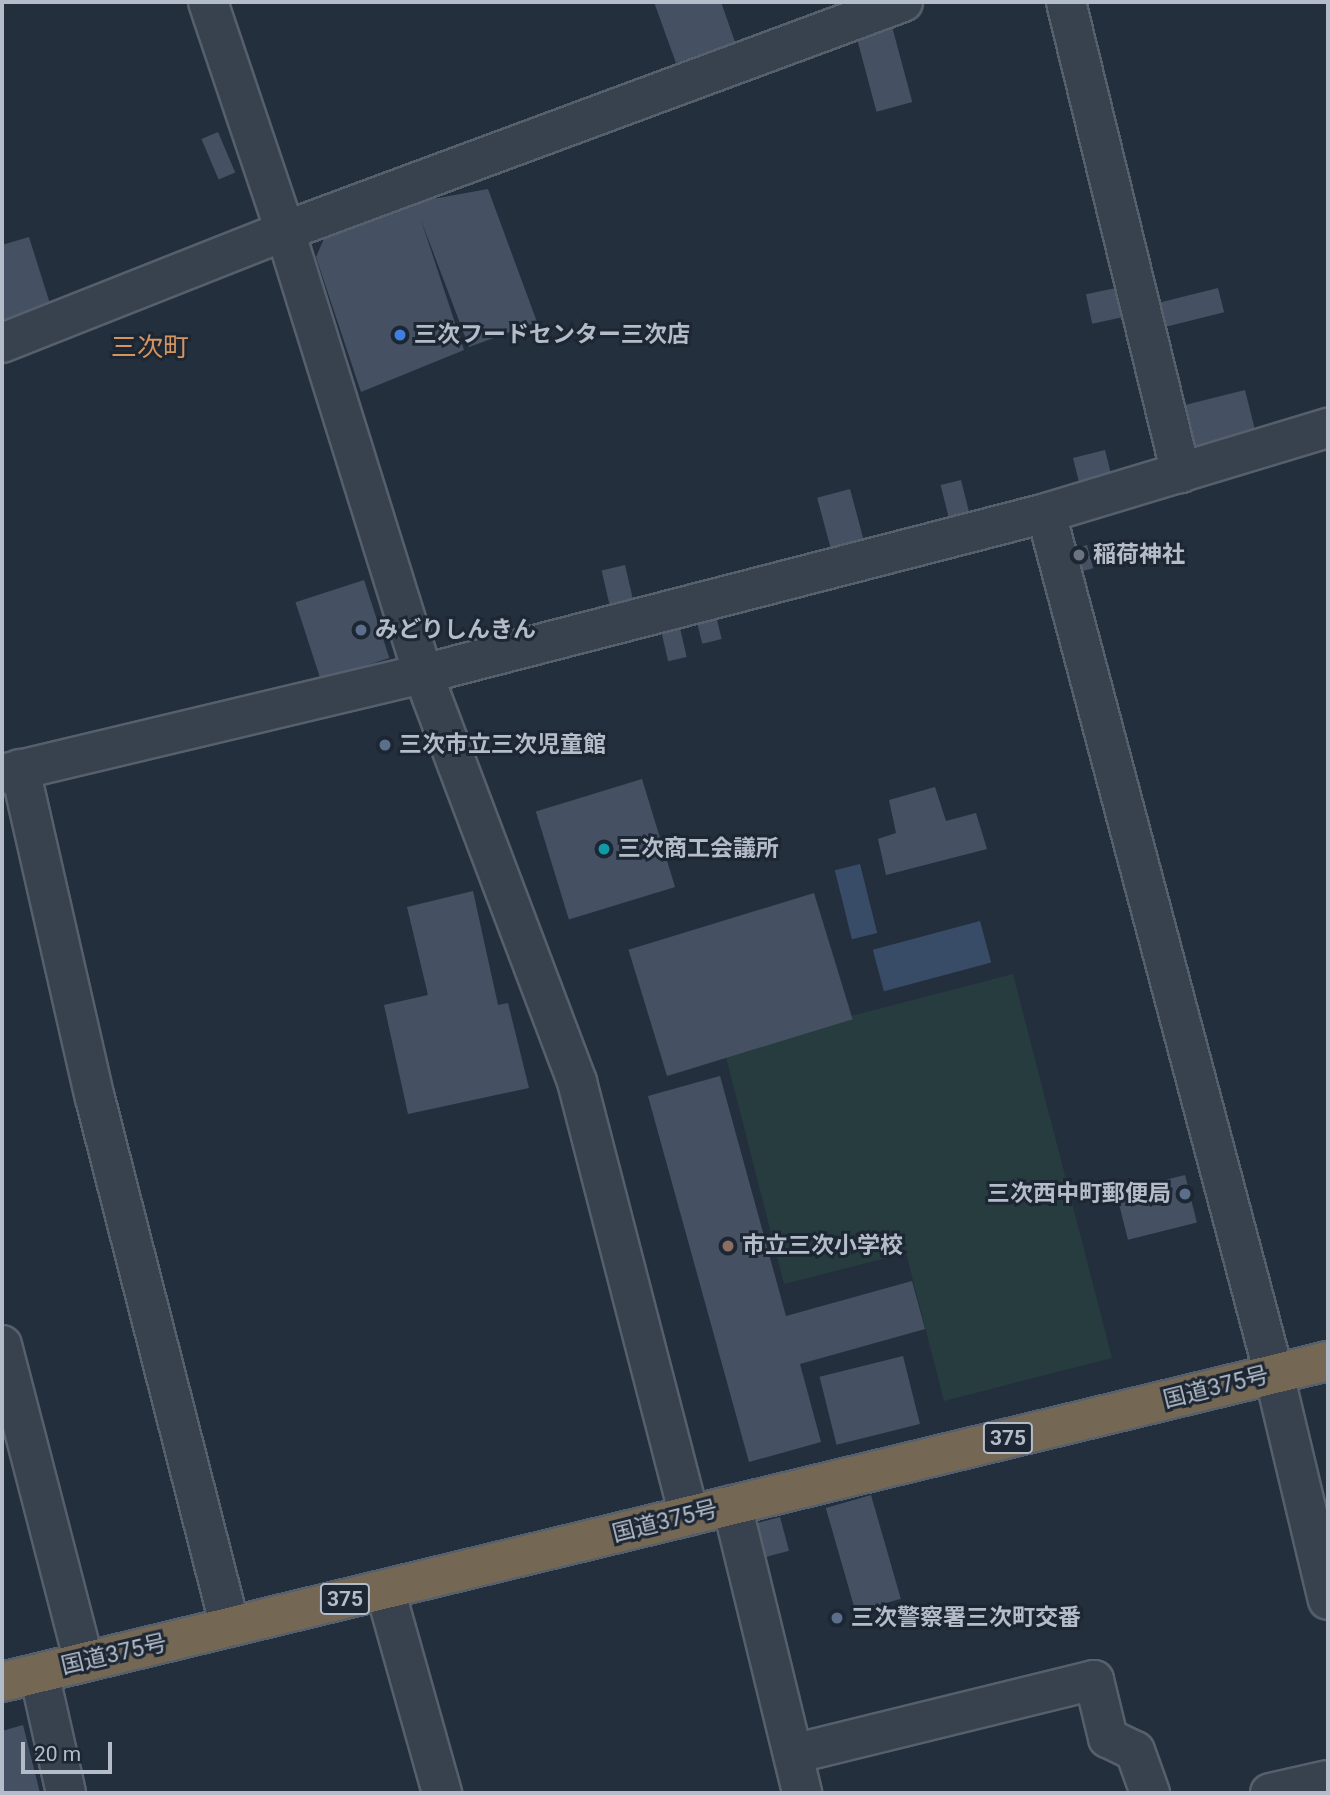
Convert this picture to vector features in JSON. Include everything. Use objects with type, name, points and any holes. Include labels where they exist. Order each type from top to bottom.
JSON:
[{"type":"highway","name":"国道375号","points":[[2,1682],[1328,1361]]},
{"type":"street","points":[[208,2],[285,231],[423,674],[577,1082],[689,1516]]},
{"type":"street","points":[[2,343],[285,231],[903,2]]},
{"type":"street","points":[[1066,2],[1181,473]]},
{"type":"street","points":[[230,1627],[11,771],[423,674],[1046,513],[1328,428]]},
{"type":"street","points":[[1046,513],[1274,1374],[1328,1600]]},
{"type":"street","points":[[2,1345],[83,1662]]},
{"type":"street","points":[[733,1505],[802,1793]]},
{"type":"street","points":[[385,1590],[442,1793]]},
{"type":"street","points":[[39,1673],[66,1793]]},
{"type":"street","points":[[793,1754],[1094,1680],[1108,1738],[1135,1751],[1150,1793]]},
{"type":"street","points":[[1270,1793],[1328,1780]]},
{"type":"green space","points":[[1013,974],[1112,1358],[944,1401],[906,1253],[784,1284],[724,1049]]},
{"type":"water","points":[[860,864],[877,933],[852,939],[835,870]]},
{"type":"water","points":[[980,921],[991,963],[884,991],[873,950]]},
{"type":"building","points":[[654,2],[721,2],[735,42],[676,63]]},
{"type":"building","points":[[890,19],[912,102],[877,112],[854,29]]},
{"type":"building","points":[[218,132],[235,173],[219,180],[201,139]]},
{"type":"building","points":[[488,189],[537,322],[469,347],[421,220],[464,350],[361,392],[316,257],[326,234],[416,202]]},
{"type":"building","points":[[29,237],[51,307],[2,325],[2,245]]},
{"type":"building","points":[[1130,285],[1136,314],[1092,324],[1086,294]]},
{"type":"building","points":[[1218,288],[1224,312],[1166,327],[1160,303]]},
{"type":"building","points":[[1245,390],[1257,438],[1188,455],[1176,407]]},
{"type":"building","points":[[1105,450],[1112,478],[1080,486],[1073,458]]},
{"type":"building","points":[[961,480],[969,512],[949,517],[941,485]]},
{"type":"building","points":[[850,489],[864,541],[831,550],[817,498]]},
{"type":"building","points":[[1087,545],[1093,568],[1075,573],[1069,550]]},
{"type":"building","points":[[625,565],[634,605],[611,610],[602,570]]},
{"type":"building","points":[[364,580],[389,658],[321,680],[296,602]]},
{"type":"building","points":[[713,604],[722,639],[702,644],[694,609]]},
{"type":"building","points":[[677,615],[687,657],[668,661],[658,619]]},
{"type":"building","name":"三次商工会議所","points":[[642,779],[675,887],[569,920],[536,811]]},
{"type":"building","points":[[935,787],[946,821],[976,813],[987,849],[886,875],[878,839],[896,833],[889,800]]},
{"type":"building","points":[[473,891],[498,1005],[508,1003],[529,1088],[408,1114],[384,1005],[428,995],[407,907]]},
{"type":"building","points":[[814,893],[853,1019],[667,1076],[628,950]]},
{"type":"building","points":[[720,1076],[786,1316],[912,1281],[925,1329],[800,1364],[821,1442],[749,1462],[648,1096]]},
{"type":"building","points":[[1185,1175],[1197,1223],[1128,1240],[1116,1192]]},
{"type":"building","points":[[903,1356],[920,1424],[836,1445],[820,1377]]},
{"type":"building","points":[[871,1495],[901,1599],[856,1612],[826,1508]]},
{"type":"building","points":[[780,1517],[789,1551],[751,1561],[742,1527]]},
{"type":"building","points":[[23,1725],[40,1793],[2,1793],[2,1731]]},
{"type":"place","name":"三次フードセンター三次店","points":[[400,335]]},
{"type":"place","name":"稲荷神社","points":[[1079,555]]},
{"type":"place","name":"みどりしんきん","points":[[361,630]]},
{"type":"place","name":"三次市立三次児童館","points":[[385,745]]},
{"type":"place","name":"三次商工会議所","points":[[604,849]]},
{"type":"place","name":"三次西中町郵便局","points":[[1185,1194]]},
{"type":"place","name":"市立三次小学校","points":[[728,1246]]},
{"type":"place","name":"三次警察署三次町交番","points":[[837,1618]]},
{"type":"district","name":"三次町","points":[[150,348]]}]
